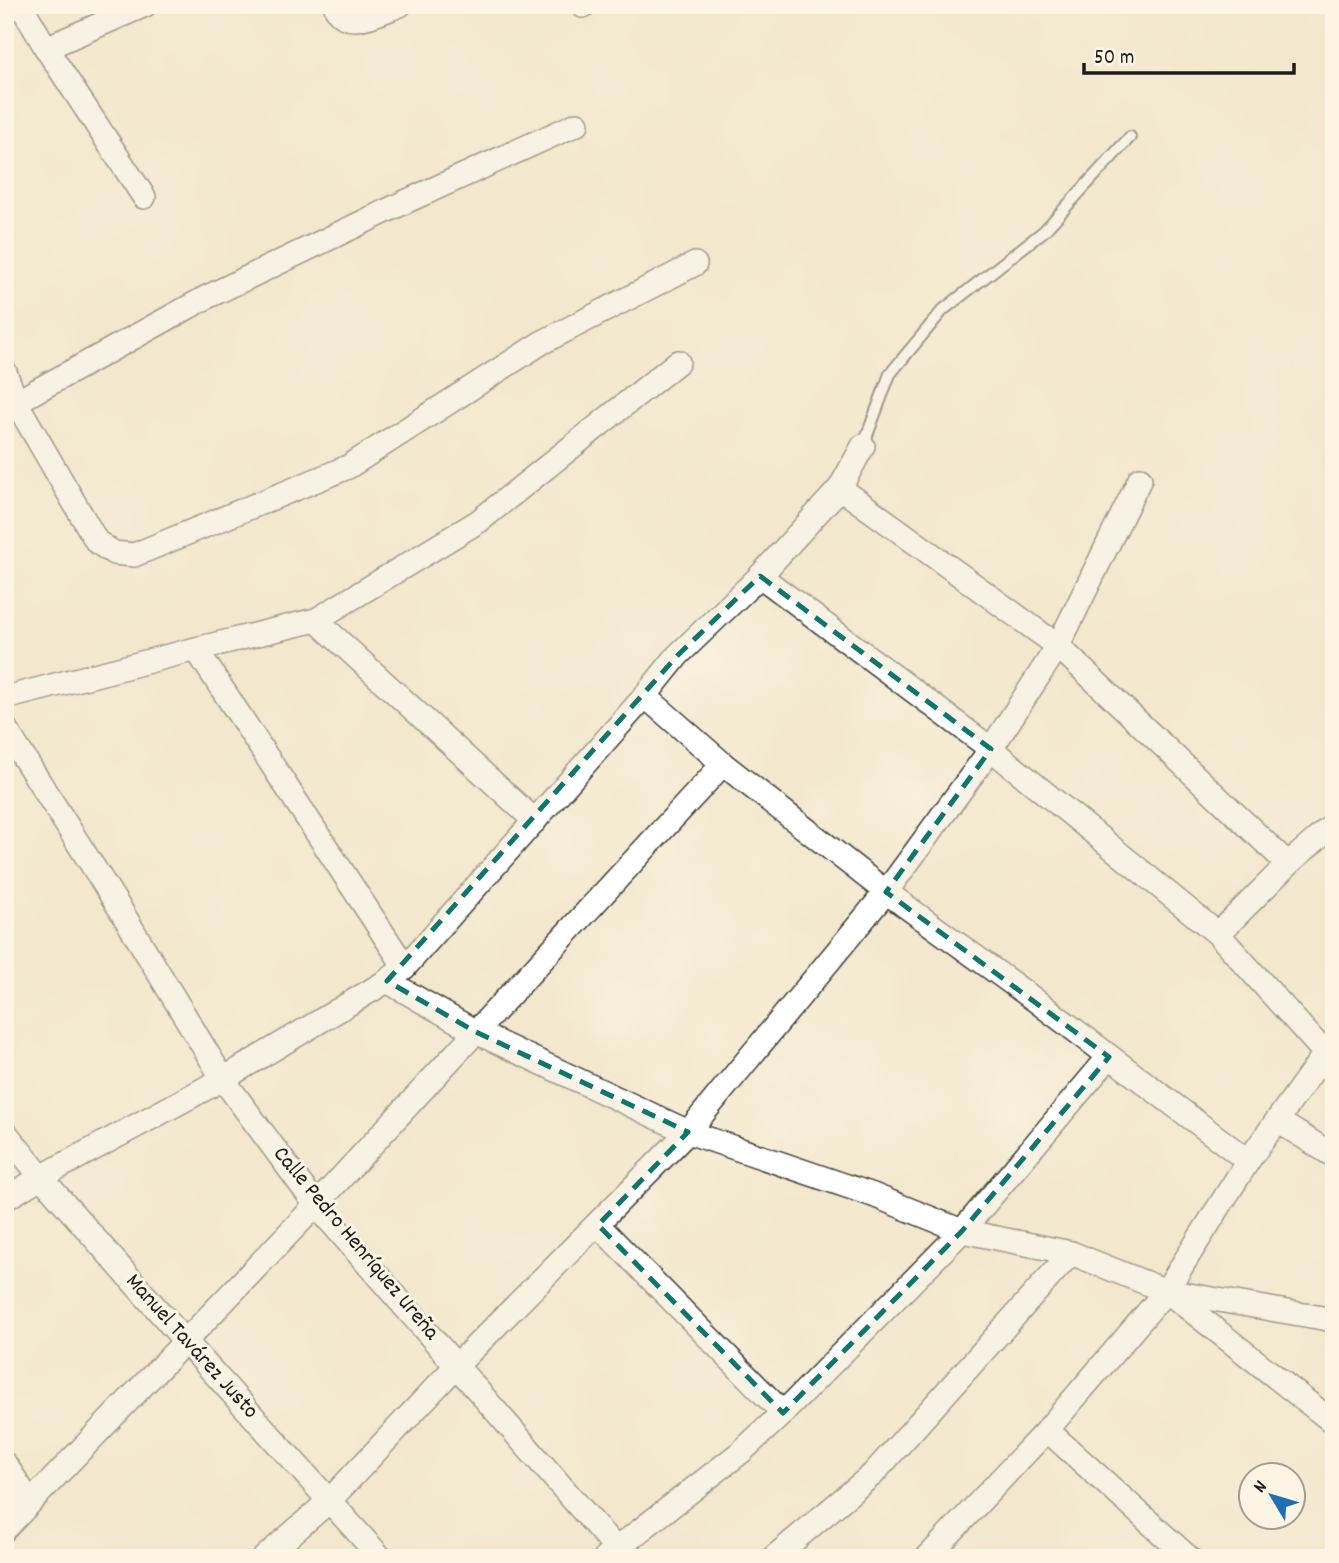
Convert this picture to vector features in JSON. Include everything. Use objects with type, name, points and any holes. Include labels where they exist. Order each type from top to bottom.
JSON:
[{"type":"street","points":[[22,5],[46,48],[144,197]]},
{"type":"street","points":[[46,48],[145,5]]},
{"type":"street","points":[[335,5],[337,11],[346,19],[358,19],[400,5]]},
{"type":"street","points":[[10,404],[207,297],[405,202],[577,124]]},
{"type":"street","points":[[5,372],[10,404],[97,542],[114,554],[134,555],[348,467],[541,343],[695,264]]},
{"type":"street","points":[[5,698],[316,620],[479,522],[678,362]]},
{"type":"street","points":[[5,1199],[223,1079],[396,974],[535,821],[678,655],[760,576],[840,488],[863,446]]},
{"type":"street","points":[[264,1558],[329,1501],[457,1364],[688,1132],[886,892],[990,749],[1058,646],[1140,479]]},
{"type":"street","points":[[840,488],[1058,646],[1287,864]]},
{"type":"street","points":[[760,576],[990,749],[1218,934],[1329,1047],[1248,1161],[1166,1291],[1047,1430],[927,1558]]},
{"type":"street","points":[[316,620],[535,821]]},
{"type":"street","points":[[196,649],[396,974],[476,1032],[688,1132],[873,1195],[962,1231],[1071,1253],[1166,1291],[1334,1320]]},
{"type":"street","points":[[645,696],[723,764],[886,892],[1035,1000],[1248,1161]]},
{"type":"street","name":"Calle Pedro Henríquez Ureña","points":[[5,728],[120,909],[223,1079],[316,1205],[457,1364],[615,1554]]},
{"type":"street","points":[[5,1529],[316,1205],[723,764]]},
{"type":"street","points":[[1218,934],[1287,864],[1334,824]]},
{"type":"street","points":[[615,1554],[741,1452],[783,1413],[962,1231],[1109,1057]]},
{"type":"street","points":[[1278,1121],[1334,1156]]},
{"type":"street","name":"Manuel Tavárez Justo","points":[[5,1132],[185,1341],[381,1558]]},
{"type":"street","points":[[598,1225],[783,1413]]},
{"type":"street","points":[[773,1558],[873,1475],[1071,1253]]},
{"type":"street","points":[[1166,1291],[1334,1423]]},
{"type":"street","points":[[1047,1430],[1189,1558]]},
{"type":"street","points":[[5,1464],[30,1502]]},
{"type":"lane","points":[[863,446],[890,374],[943,310],[1044,231],[1130,137]]},
{"type":"highlighted area","points":[[760,576],[991,749],[886,892],[1109,1057],[962,1231],[783,1413],[598,1225],[688,1132],[476,1032],[387,981],[678,655]]}]
